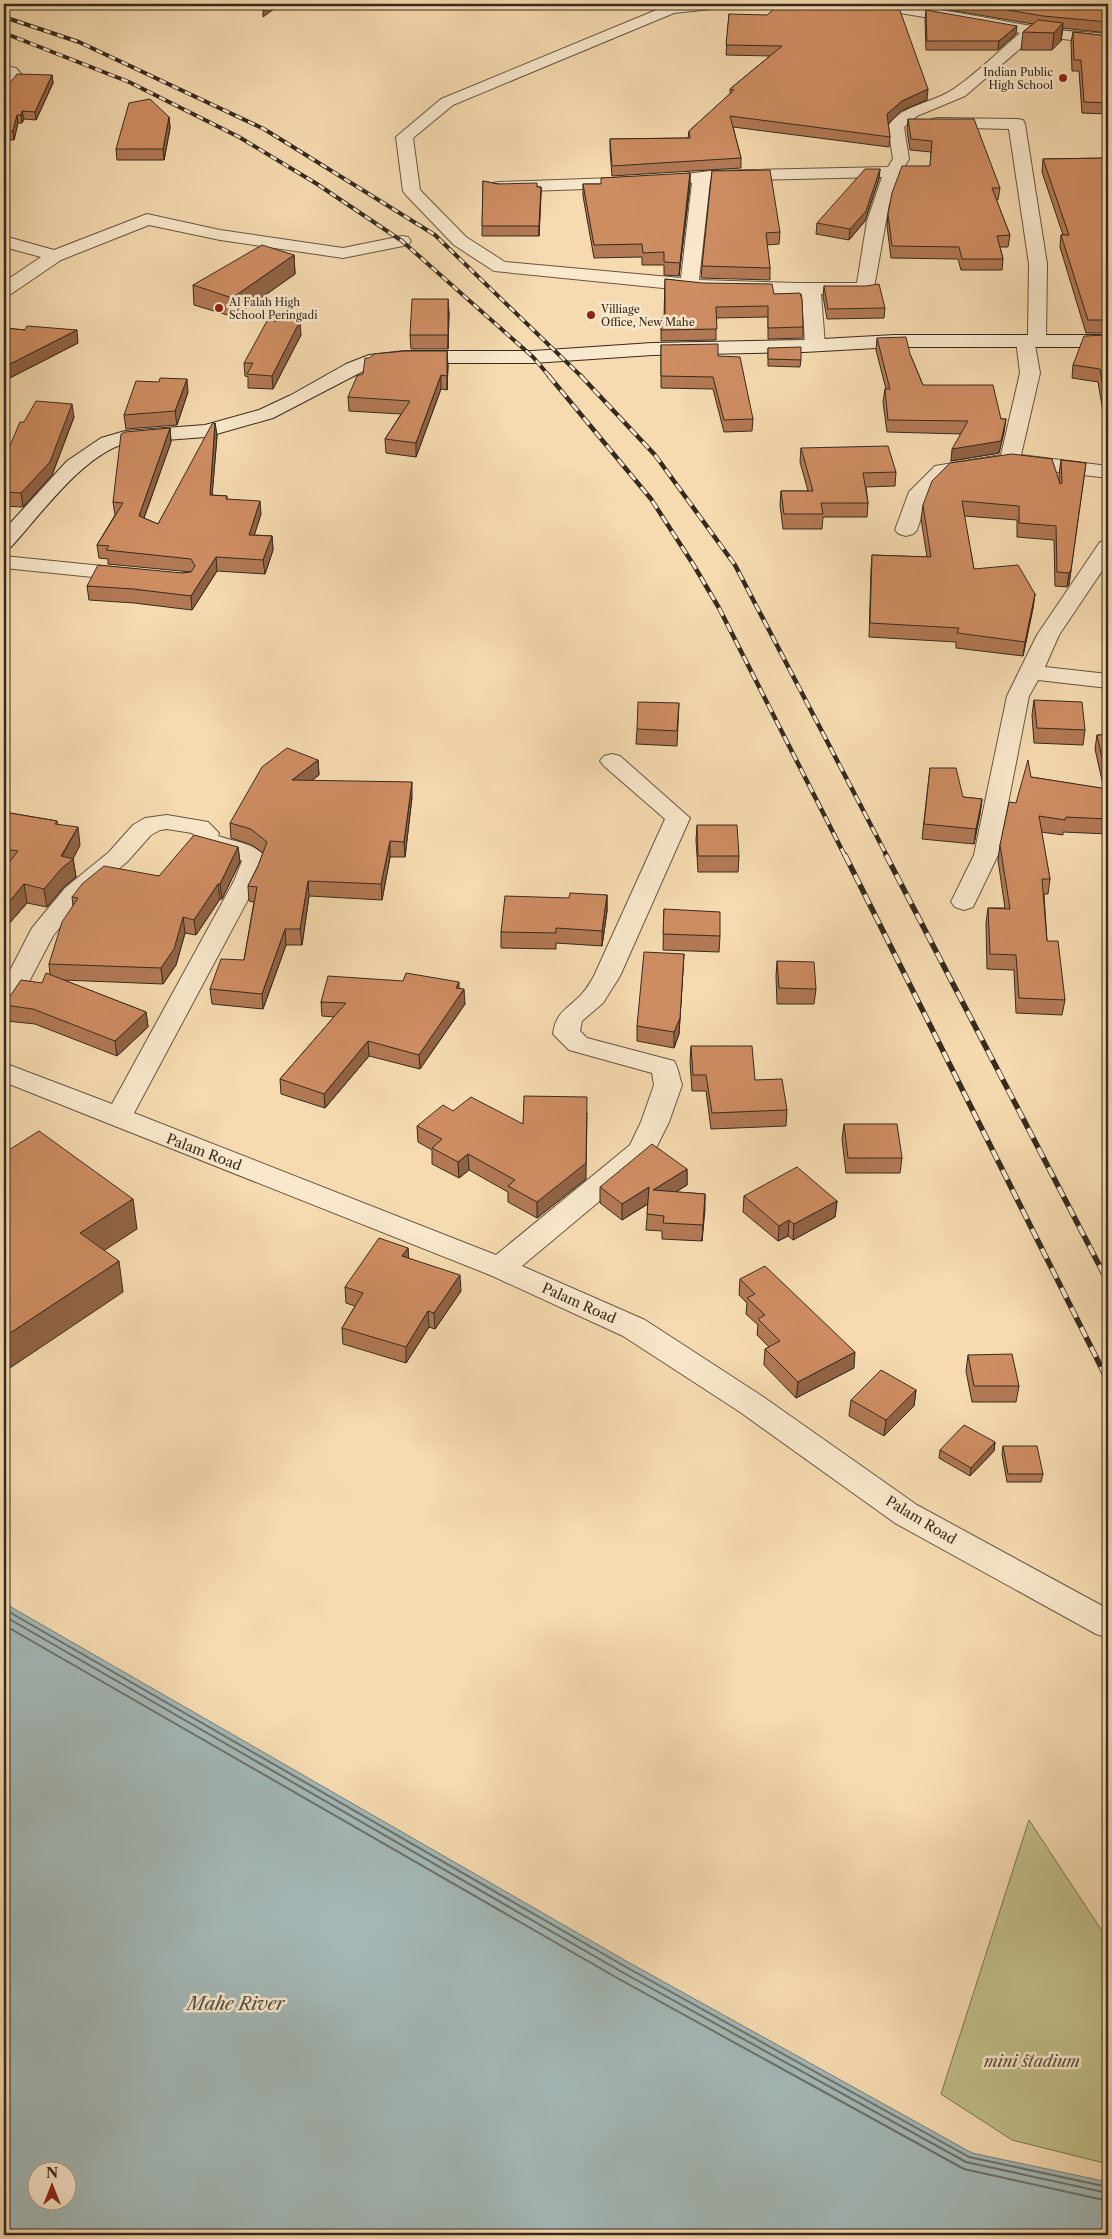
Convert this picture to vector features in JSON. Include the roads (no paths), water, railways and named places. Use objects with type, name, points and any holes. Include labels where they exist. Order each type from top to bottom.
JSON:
[{"type":"street","points":[[712,4],[671,9],[447,102],[404,137],[412,191],[460,241],[500,267],[689,284],[811,290],[865,288],[876,217],[892,172],[902,159],[896,126],[911,112],[959,93],[1032,31]]},
{"type":"street","points":[[876,4],[1006,17],[1032,31],[1108,39]]},
{"type":"street","points":[[4,71],[10,71],[14,75],[4,86]]},
{"type":"street","points":[[899,123],[1017,124],[1038,264],[1030,373],[1010,460]]},
{"type":"street","points":[[498,187],[653,182],[702,177],[788,173],[892,172]]},
{"type":"street","points":[[689,284],[694,253],[699,189],[702,177]]},
{"type":"street","points":[[4,290],[55,256],[148,219],[220,235],[343,253],[402,241]]},
{"type":"street","points":[[4,241],[55,256]]},
{"type":"street","points":[[811,290],[815,345]]},
{"type":"street","points":[[4,543],[74,465],[108,442],[125,438],[206,431],[266,414],[369,361],[405,357],[533,357],[652,349],[894,341],[1108,341]]},
{"type":"street","points":[[906,530],[919,492],[942,470],[1010,460],[1108,472]]},
{"type":"street","points":[[964,902],[986,855],[1018,696],[1048,635],[1108,547]]},
{"type":"street","points":[[4,562],[148,576]]},
{"type":"street","points":[[1031,672],[1108,681]]},
{"type":"street","points":[[500,1268],[641,1151],[655,1122],[668,1085],[664,1068],[578,1044],[566,1034],[567,1024],[572,1013],[593,999],[607,976],[678,818],[612,761]]},
{"type":"street","points":[[4,1001],[13,989],[41,934],[74,892],[118,858],[142,830],[154,823],[167,822],[199,827],[207,833],[205,840],[223,847],[246,851],[255,859],[246,882],[118,1118]]},
{"type":"street","name":"Palam Road","points":[[4,1072],[500,1268],[634,1328],[751,1404],[906,1514],[1108,1625]]},
{"type":"water","name":"Mahe River","points":[[4,1603],[628,1962],[972,2153],[1108,2182],[1108,2235],[4,2235]]},
{"type":"railway","points":[[4,17],[79,42],[264,129],[435,235],[581,376]]},
{"type":"railway","points":[[4,33],[129,82],[239,137],[317,184],[402,241],[533,357],[550,377]]},
{"type":"railway","points":[[549,376],[651,499],[693,564],[719,608],[845,856]]},
{"type":"railway","points":[[581,376],[655,455],[735,565],[887,856]]},
{"type":"railway","points":[[845,855],[1108,1381]]},
{"type":"railway","points":[[886,855],[1108,1282]]},
{"type":"place","name":"Indian Public High School","points":[[1063,78]]},
{"type":"place","name":"Al Falah High School Peringadi","points":[[219,308]]},
{"type":"place","name":"Villiage Office, New Mahe","points":[[591,315]]},
{"type":"park label","name":"mini stadium","points":[[1032,2061]]}]
